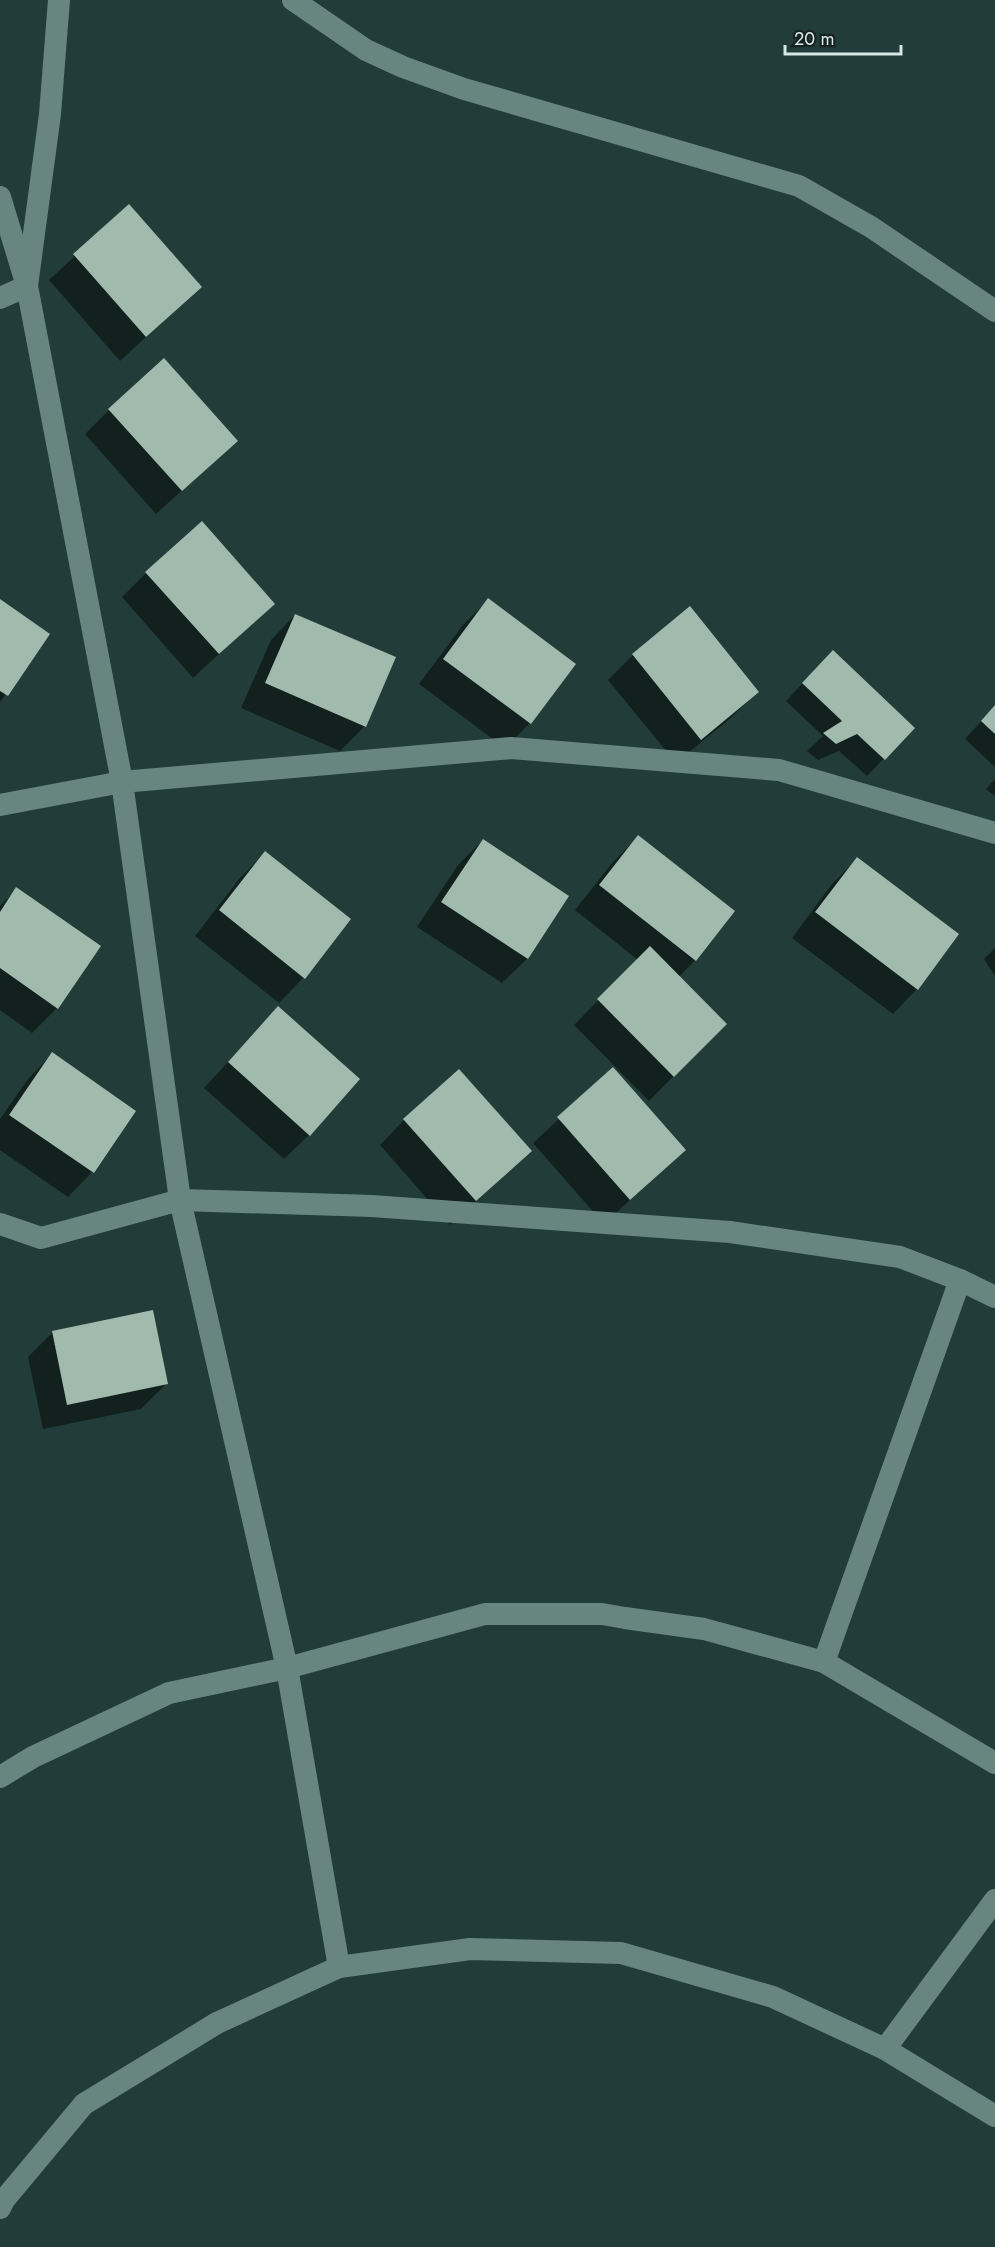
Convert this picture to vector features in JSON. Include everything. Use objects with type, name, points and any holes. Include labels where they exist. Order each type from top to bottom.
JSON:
[{"type":"lane","points":[[27,286],[50,114],[59,0]]},
{"type":"lane","points":[[293,0],[366,50],[403,67],[464,89],[799,186],[871,227],[995,311]]},
{"type":"lane","points":[[0,197],[27,286],[122,782],[180,1200],[287,1668],[339,1967]]},
{"type":"lane","points":[[0,298],[27,286]]},
{"type":"lane","points":[[0,805],[122,782],[511,748],[779,770],[995,833]]},
{"type":"lane","points":[[0,1224],[41,1238],[180,1200],[372,1206],[730,1232],[900,1257],[960,1280],[995,1297]]},
{"type":"lane","points":[[824,1662],[960,1280]]},
{"type":"lane","points":[[0,1777],[33,1757],[169,1693],[287,1668],[485,1614],[614,1616],[704,1629],[824,1662],[995,1763]]},
{"type":"lane","points":[[885,2049],[995,1900]]},
{"type":"lane","points":[[1,2202],[84,2104],[217,2023],[339,1967],[470,1949],[621,1953],[772,1997],[885,2049],[995,2116]]},
{"type":"building","points":[[129,204],[202,287],[146,337],[73,254]]},
{"type":"building","points":[[164,358],[238,441],[182,491],[108,409]]},
{"type":"building","points":[[202,521],[275,604],[219,654],[145,572]]},
{"type":"building","points":[[488,598],[576,664],[531,724],[443,659]]},
{"type":"building","points":[[0,599],[50,634],[8,696],[0,691]]},
{"type":"building","points":[[690,606],[759,692],[701,740],[632,654]]},
{"type":"building","points":[[295,614],[396,657],[366,727],[265,683]]},
{"type":"building","points":[[833,650],[915,728],[885,760],[857,734],[836,744],[823,733],[842,721],[802,683]]},
{"type":"building","points":[[995,705],[995,734],[981,721]]},
{"type":"building","points":[[638,835],[735,911],[696,961],[599,885]]},
{"type":"building","points":[[483,839],[569,896],[528,959],[441,902]]},
{"type":"building","points":[[265,851],[351,919],[305,979],[219,910]]},
{"type":"building","points":[[857,857],[959,934],[918,990],[815,912]]},
{"type":"building","points":[[16,887],[101,946],[58,1009],[0,968],[0,912]]},
{"type":"building","points":[[650,946],[727,1024],[674,1077],[597,999]]},
{"type":"building","points":[[278,1006],[360,1079],[310,1136],[228,1062]]},
{"type":"building","points":[[52,1052],[136,1111],[94,1173],[9,1115]]},
{"type":"building","points":[[613,1067],[686,1150],[630,1200],[557,1117]]},
{"type":"building","points":[[459,1069],[532,1151],[476,1201],[403,1119]]},
{"type":"building","points":[[153,1310],[168,1384],[67,1405],[52,1331]]}]
